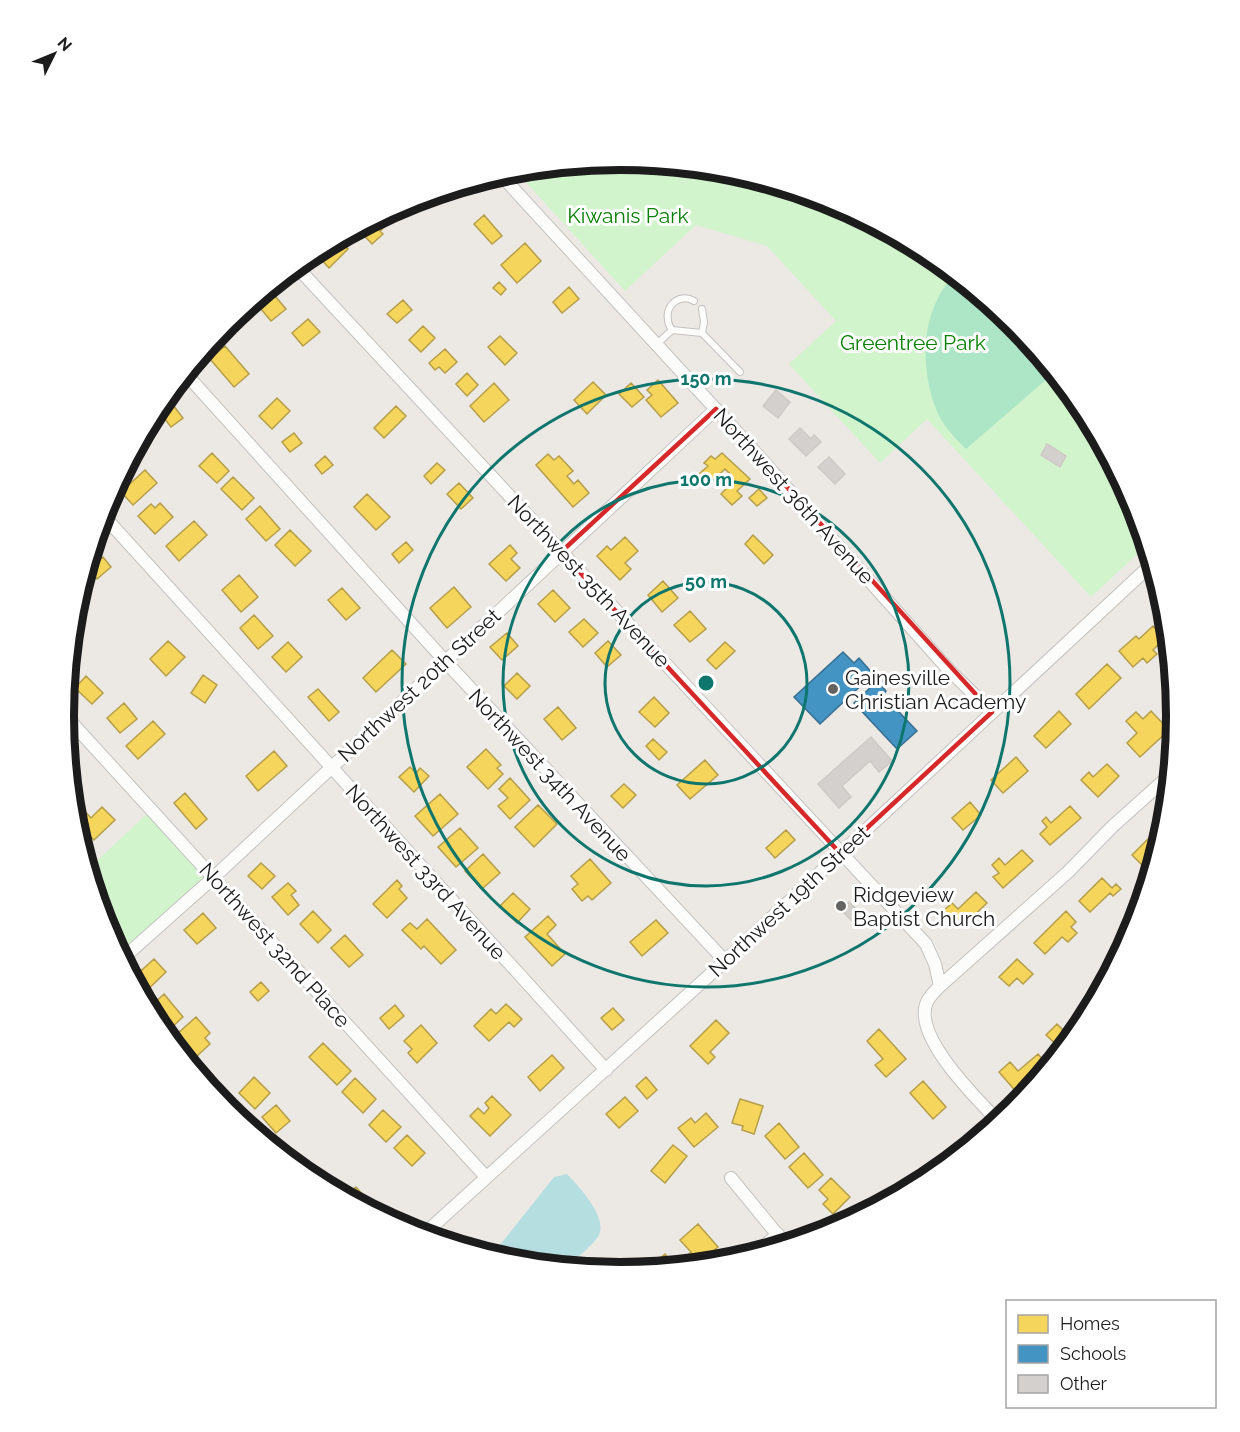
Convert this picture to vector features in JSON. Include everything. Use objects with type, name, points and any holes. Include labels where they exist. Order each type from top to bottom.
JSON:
[{"type":"street","name":"Northwest 36th Avenue","points":[[507,181],[716,409],[948,669],[992,712]]},
{"type":"street","name":"Northwest 35th Avenue","points":[[301,272],[926,944],[935,964],[940,986]]},
{"type":"street","name":"Northwest 34th Avenue","points":[[190,378],[445,661],[725,961]]},
{"type":"street","name":"Northwest 20th Street","points":[[128,954],[213,878],[716,409]]},
{"type":"street","name":"Northwest 33rd Avenue","points":[[109,522],[606,1070]]},
{"type":"street","name":"Northwest 19th Street","points":[[431,1228],[725,961],[1146,569]]},
{"type":"street","name":"Northwest 32nd Place","points":[[74,725],[486,1177]]},
{"type":"street","points":[[993,1115],[936,1049],[925,1025],[927,1001],[940,986],[1068,872],[1113,826],[1162,782]]},
{"type":"street","points":[[730,1178],[781,1238]]},
{"type":"street","points":[[770,1241],[778,1234]]},
{"type":"lane","points":[[672,330],[667,320],[674,302],[682,297],[688,297],[694,301]]},
{"type":"lane","points":[[702,309],[704,322],[702,333]]},
{"type":"lane","points":[[656,345],[672,330],[702,333],[740,372]]},
{"type":"highlighted area","points":[[716,409],[992,712],[840,853],[561,552]]},
{"type":"green space","name":"Greentree Park","points":[[620,170],[691,174],[761,188],[829,211],[862,226],[924,262],[953,282],[980,305],[1031,356],[1054,383],[1093,443],[1125,507],[1140,551],[1091,597],[927,419],[880,463],[789,364],[836,321],[767,246],[696,225],[625,291],[523,178],[549,174]]},
{"type":"green space","points":[[950,280],[953,282],[1006,330],[1049,377],[966,449],[939,415],[927,374],[926,338],[935,304]]},
{"type":"green space","points":[[151,810],[213,878],[128,954],[115,925],[94,863]]},
{"type":"water","points":[[567,1174],[592,1204],[600,1222],[600,1231],[594,1242],[574,1260],[549,1258],[492,1247],[500,1245],[554,1177]]},
{"type":"building: Homes","points":[[484,215],[502,236],[492,244],[474,224]]},
{"type":"building: Homes","points":[[392,220],[380,231],[383,234],[372,244],[363,234]]},
{"type":"building: Homes","points":[[525,243],[541,261],[517,283],[501,265]]},
{"type":"building: Homes","points":[[344,245],[348,249],[329,268],[321,259]]},
{"type":"building: Homes","points":[[499,282],[506,289],[501,295],[493,288]]},
{"type":"building: Homes","points":[[569,287],[579,299],[562,313],[553,302]]},
{"type":"building: Homes","points":[[275,296],[286,309],[271,321],[261,309]]},
{"type":"building: Homes","points":[[403,300],[412,310],[397,323],[387,314]]},
{"type":"building: Homes","points":[[308,319],[320,332],[303,346],[292,333]]},
{"type":"building: Homes","points":[[423,326],[435,338],[421,352],[409,340]]},
{"type":"building: Homes","points":[[500,336],[517,353],[505,365],[488,347]]},
{"type":"building: Homes","points":[[225,346],[249,374],[234,387],[210,359]]},
{"type":"building: Homes","points":[[445,349],[457,362],[445,373],[439,367],[435,370],[429,363]]},
{"type":"building: Homes","points":[[467,373],[478,385],[467,396],[456,384]]},
{"type":"building: Homes","points":[[658,380],[678,403],[661,417],[646,400],[652,395],[647,390]]},
{"type":"building: Homes","points":[[593,382],[606,395],[587,414],[574,400]]},
{"type":"building: Homes","points":[[494,383],[509,400],[484,422],[470,406]]},
{"type":"building: Homes","points":[[631,383],[644,397],[632,407],[619,394]]},
{"type":"building: Homes","points":[[277,398],[290,411],[272,429],[259,416]]},
{"type":"building: Homes","points":[[173,405],[183,418],[171,427],[163,417]]},
{"type":"building: Homes","points":[[396,406],[406,416],[384,438],[374,428]]},
{"type":"building: Homes","points":[[294,433],[302,443],[290,452],[282,442]]},
{"type":"building: Homes","points":[[212,453],[229,471],[217,483],[199,466]]},
{"type":"building: Homes","points":[[722,453],[750,479],[737,491],[742,496],[732,505],[721,494],[729,486],[723,480],[730,474],[725,469],[709,484],[699,474],[708,466],[704,463],[711,456],[715,459]]},
{"type":"building: Homes","points":[[548,454],[554,460],[559,456],[573,471],[567,476],[574,484],[578,480],[589,493],[573,507],[536,465]]},
{"type":"building: Homes","points":[[325,456],[333,465],[322,474],[315,465]]},
{"type":"building: Homes","points":[[437,463],[445,470],[431,484],[424,476]]},
{"type":"building: Homes","points":[[145,470],[157,483],[133,505],[122,493]]},
{"type":"building: Homes","points":[[233,477],[254,498],[242,510],[221,489]]},
{"type":"building: Homes","points":[[459,483],[473,498],[461,509],[447,494]]},
{"type":"building: Homes","points":[[759,489],[767,498],[757,506],[749,498]]},
{"type":"building: Homes","points":[[367,494],[390,517],[376,530],[354,507]]},
{"type":"building: Homes","points":[[160,503],[173,517],[155,534],[138,516],[151,504],[155,508]]},
{"type":"building: Homes","points":[[260,506],[280,529],[266,541],[246,519]]},
{"type":"building: Homes","points":[[194,521],[207,535],[179,561],[166,546]]},
{"type":"building: Homes","points":[[290,530],[311,551],[295,566],[275,545]]},
{"type":"building: Homes","points":[[753,535],[773,555],[764,564],[745,544]]},
{"type":"building: Homes","points":[[625,537],[638,551],[625,563],[631,569],[620,580],[597,556],[607,546],[611,550]]},
{"type":"building: Homes","points":[[406,542],[413,550],[399,563],[392,554]]},
{"type":"building: Homes","points":[[510,545],[517,553],[511,559],[520,568],[506,581],[489,564]]},
{"type":"building: Homes","points":[[103,557],[111,567],[97,579],[92,574],[96,563]]},
{"type":"building: Homes","points":[[239,575],[258,597],[241,612],[222,590]]},
{"type":"building: Homes","points":[[663,581],[678,598],[662,612],[648,595]]},
{"type":"building: Homes","points":[[454,587],[471,607],[447,628],[430,608]]},
{"type":"building: Homes","points":[[342,588],[360,608],[346,620],[328,600]]},
{"type":"building: Homes","points":[[553,590],[570,608],[555,622],[538,604]]},
{"type":"building: Homes","points":[[690,611],[706,629],[690,642],[674,625]]},
{"type":"building: Homes","points":[[254,615],[273,636],[258,649],[240,628]]},
{"type":"building: Homes","points":[[584,619],[598,633],[583,647],[569,632]]},
{"type":"building: Homes","points":[[1153,626],[1160,635],[1161,642],[1153,650],[1157,654],[1147,663],[1143,658],[1133,667],[1119,651],[1136,636],[1139,639]]},
{"type":"building: Homes","points":[[507,633],[518,646],[502,660],[490,647]]},
{"type":"building: Homes","points":[[168,641],[185,657],[166,676],[150,659]]},
{"type":"building: Homes","points":[[608,641],[621,655],[607,667],[595,653]]},
{"type":"building: Homes","points":[[288,642],[302,657],[286,672],[272,657]]},
{"type":"building: Homes","points":[[725,642],[735,651],[716,669],[707,660]]},
{"type":"building: Homes","points":[[392,650],[406,664],[376,692],[363,678]]},
{"type":"building: Homes","points":[[1107,664],[1121,678],[1089,709],[1076,694]]},
{"type":"building: Homes","points":[[517,673],[530,686],[517,699],[504,686]]},
{"type":"building: Homes","points":[[203,675],[217,685],[205,703],[191,693]]},
{"type":"building: Homes","points":[[86,676],[103,693],[92,704],[75,688]]},
{"type":"building: Homes","points":[[318,689],[339,712],[329,721],[308,697]]},
{"type":"building: Homes","points":[[654,697],[669,713],[655,727],[639,712]]},
{"type":"building: Homes","points":[[124,703],[137,719],[120,733],[107,718]]},
{"type":"building: Homes","points":[[558,707],[576,728],[562,740],[544,719]]},
{"type":"building: Homes","points":[[1059,711],[1071,724],[1046,748],[1034,736]]},
{"type":"building: Homes","points":[[1151,711],[1166,727],[1166,733],[1140,757],[1127,743],[1137,733],[1126,721],[1136,712],[1143,719]]},
{"type":"building: Homes","points":[[153,721],[165,734],[138,759],[126,746]]},
{"type":"building: Homes","points":[[653,739],[667,752],[659,760],[646,746]]},
{"type":"building: Homes","points":[[486,749],[501,765],[497,768],[503,774],[488,789],[467,767]]},
{"type":"building: Homes","points":[[274,751],[287,766],[258,791],[246,776]]},
{"type":"building: Homes","points":[[1016,757],[1028,771],[1003,793],[991,780]]},
{"type":"building: Homes","points":[[705,760],[718,775],[690,799],[677,785]]},
{"type":"building: Homes","points":[[1107,764],[1119,776],[1098,797],[1081,780],[1089,772],[1093,777]]},
{"type":"building: Homes","points":[[410,767],[416,773],[420,768],[429,776],[414,792],[399,777]]},
{"type":"building: Homes","points":[[510,778],[530,800],[510,819],[498,806],[508,798],[499,789]]},
{"type":"building: Homes","points":[[624,784],[636,795],[623,808],[611,796]]},
{"type":"building: Homes","points":[[185,793],[207,819],[196,829],[174,803]]},
{"type":"building: Homes","points":[[440,794],[458,814],[433,836],[415,816]]},
{"type":"building: Homes","points":[[970,802],[981,815],[963,830],[952,818]]},
{"type":"building: Homes","points":[[538,805],[557,824],[534,847],[515,827]]},
{"type":"building: Homes","points":[[1070,806],[1081,818],[1050,845],[1040,834],[1047,827],[1042,821],[1046,817],[1051,823]]},
{"type":"building: Homes","points":[[102,807],[115,820],[94,840],[86,832],[82,808],[91,818]]},
{"type":"building: Homes","points":[[460,828],[478,848],[456,867],[438,847]]},
{"type":"building: Homes","points":[[786,830],[795,840],[775,858],[766,848]]},
{"type":"building: Homes","points":[[1154,833],[1145,868],[1132,855]]},
{"type":"building: Homes","points":[[1022,850],[1033,861],[1003,888],[993,877],[999,873],[992,865],[999,858],[1005,865]]},
{"type":"building: Homes","points":[[483,854],[500,873],[482,889],[465,871]]},
{"type":"building: Homes","points":[[590,859],[611,883],[592,900],[588,896],[582,901],[572,889],[578,884],[571,876]]},
{"type":"building: Homes","points":[[261,863],[275,876],[262,889],[248,876]]},
{"type":"building: Homes","points":[[1102,878],[1112,888],[1116,884],[1121,889],[1113,896],[1110,893],[1090,912],[1079,901]]},
{"type":"building: Homes","points":[[397,880],[402,886],[399,889],[407,898],[387,918],[373,904]]},
{"type":"building: Homes","points":[[288,883],[296,891],[291,895],[299,905],[288,915],[272,897]]},
{"type":"building: Homes","points":[[976,892],[987,903],[964,925],[954,915],[949,919],[942,912],[952,903],[958,909]]},
{"type":"building: Homes","points":[[513,893],[530,909],[517,923],[500,906]]},
{"type":"building: Homes","points":[[313,911],[331,930],[318,943],[300,924]]},
{"type":"building: Homes","points":[[1066,911],[1076,922],[1071,927],[1077,933],[1068,942],[1062,937],[1045,954],[1034,943]]},
{"type":"building: Homes","points":[[203,913],[216,928],[197,944],[184,930]]},
{"type":"building: Homes","points":[[548,916],[556,925],[547,934],[565,954],[552,966],[525,937]]},
{"type":"building: Homes","points":[[427,919],[456,950],[441,964],[424,946],[421,949],[402,930],[410,923],[417,929]]},
{"type":"building: Homes","points":[[656,920],[668,933],[642,956],[630,942]]},
{"type":"building: Homes","points":[[345,935],[363,955],[349,967],[331,948]]},
{"type":"building: Homes","points":[[154,959],[166,972],[147,990],[138,973]]},
{"type":"building: Homes","points":[[1017,959],[1033,974],[1023,984],[1017,978],[1009,986],[999,977]]},
{"type":"building: Homes","points":[[261,982],[269,991],[258,1001],[250,992]]},
{"type":"building: Homes","points":[[164,994],[183,1017],[171,1028],[155,1002]]},
{"type":"building: Homes","points":[[506,1004],[522,1019],[514,1027],[509,1022],[489,1041],[474,1026],[491,1009],[496,1014]]},
{"type":"building: Homes","points":[[395,1005],[404,1016],[389,1029],[380,1018]]},
{"type":"building: Homes","points":[[613,1008],[624,1020],[612,1030],[601,1018]]},
{"type":"building: Homes","points":[[196,1017],[210,1033],[205,1038],[210,1044],[197,1056],[177,1034]]},
{"type":"building: Homes","points":[[716,1020],[729,1033],[710,1052],[715,1057],[708,1064],[690,1046]]},
{"type":"building: Homes","points":[[1057,1024],[1065,1032],[1057,1045],[1046,1035]]},
{"type":"building: Homes","points":[[421,1025],[437,1043],[417,1063],[408,1053],[412,1049],[404,1041]]},
{"type":"building: Homes","points":[[879,1029],[906,1059],[886,1077],[875,1065],[883,1059],[867,1041]]},
{"type":"building: Homes","points":[[323,1043],[351,1071],[337,1085],[309,1057]]},
{"type":"building: Homes","points":[[1038,1054],[1044,1061],[1016,1092],[999,1072],[1010,1062],[1018,1071]]},
{"type":"building: Homes","points":[[552,1055],[564,1068],[540,1091],[528,1077]]},
{"type":"building: Homes","points":[[254,1077],[270,1093],[255,1109],[239,1093]]},
{"type":"building: Homes","points":[[646,1077],[657,1090],[647,1099],[636,1086]]},
{"type":"building: Homes","points":[[355,1078],[376,1099],[363,1113],[342,1092]]},
{"type":"building: Homes","points":[[923,1081],[946,1107],[933,1119],[910,1093]]},
{"type":"building: Homes","points":[[492,1096],[511,1115],[490,1136],[470,1116],[478,1108],[484,1114],[489,1108],[485,1103]]},
{"type":"building: Homes","points":[[625,1097],[638,1111],[619,1128],[606,1114]]},
{"type":"building: Homes","points":[[740,1099],[763,1106],[754,1134],[742,1130],[743,1126],[732,1123]]},
{"type":"building: Homes","points":[[276,1105],[290,1121],[276,1133],[262,1117]]},
{"type":"building: Homes","points":[[383,1110],[401,1127],[386,1142],[369,1125]]},
{"type":"building: Homes","points":[[706,1113],[718,1127],[694,1147],[678,1128],[691,1118],[695,1123]]},
{"type":"building: Homes","points":[[779,1123],[799,1147],[785,1159],[765,1136]]},
{"type":"building: Homes","points":[[407,1135],[425,1153],[412,1166],[394,1148]]},
{"type":"building: Homes","points":[[673,1145],[687,1156],[665,1183],[651,1171]]},
{"type":"building: Homes","points":[[804,1153],[823,1175],[808,1188],[789,1167]]},
{"type":"building: Homes","points":[[831,1178],[850,1197],[833,1214],[823,1204],[828,1199],[819,1190]]},
{"type":"building: Homes","points":[[356,1187],[367,1200],[351,1191]]},
{"type":"building: Homes","points":[[698,1224],[718,1247],[709,1255],[692,1258],[689,1254],[691,1252],[680,1240]]},
{"type":"building: Homes","points":[[665,1254],[670,1260],[657,1261]]},
{"type":"building: Schools","points":[[843,652],[854,663],[859,658],[875,676],[880,678],[882,675],[885,679],[880,684],[886,691],[883,695],[917,731],[897,749],[854,703],[873,685],[868,679],[820,724],[794,697]]},
{"type":"building: Other","points":[[776,390],[790,402],[778,418],[763,406]]},
{"type":"building: Other","points":[[800,428],[811,439],[814,435],[821,442],[806,456],[789,439]]},
{"type":"building: Other","points":[[1047,444],[1066,456],[1060,467],[1041,455]]},
{"type":"building: Other","points":[[829,457],[845,474],[835,484],[818,467]]},
{"type":"building: Other","points":[[871,737],[892,761],[879,772],[870,761],[842,786],[851,797],[839,808],[818,784]]},
{"type":"building: Other","points":[[849,902],[862,915],[854,923],[841,910]]},
{"type":"place","name":"Gainesville Christian Academy","points":[[833,689]]},
{"type":"place","name":"Ridgeview Baptist Church","points":[[841,906]]},
{"type":"park label","name":"Kiwanis Park","points":[[628,215]]}]
